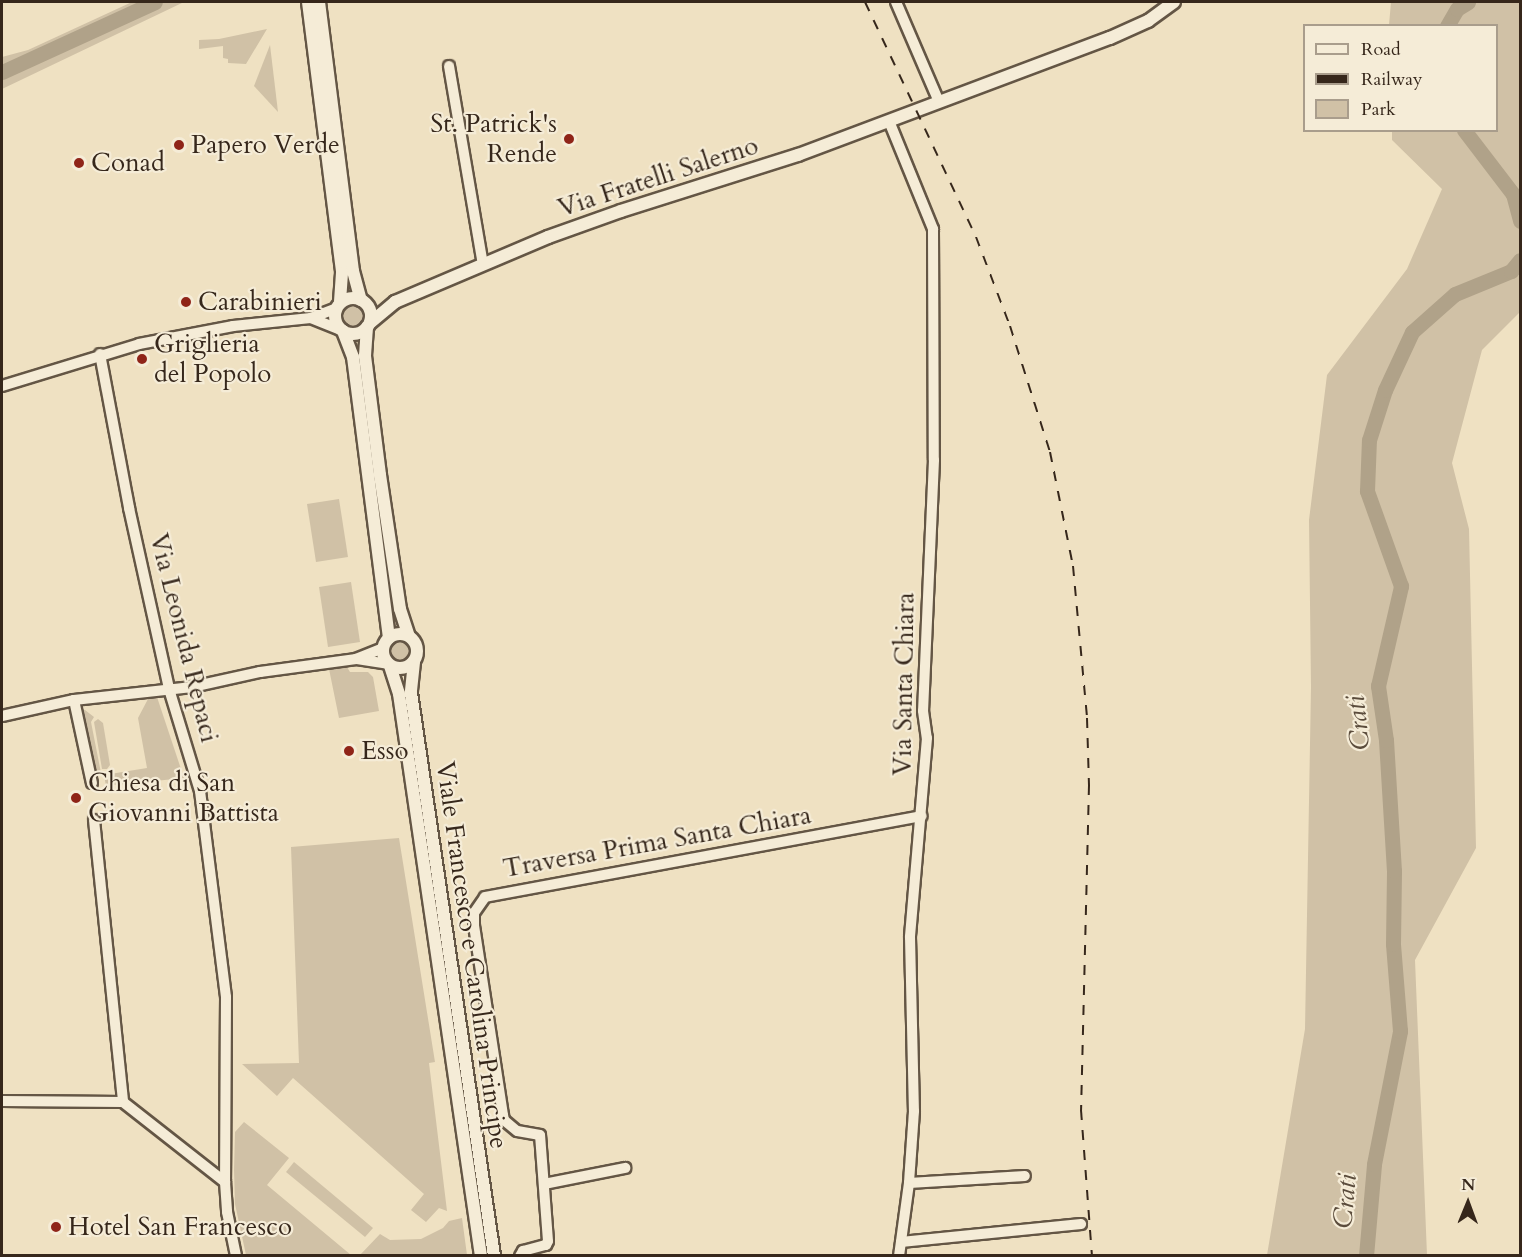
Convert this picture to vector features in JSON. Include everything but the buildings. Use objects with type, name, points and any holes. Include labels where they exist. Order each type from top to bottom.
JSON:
[{"type":"street","name":"Viale Francesco e Carolina Principe","points":[[308,2],[342,273],[336,318],[349,343],[354,368],[386,643],[384,659],[389,665],[399,694],[481,1256]]},
{"type":"street","name":"Viale Francesco e Carolina Principe","points":[[319,2],[353,271],[364,301],[371,312],[365,356],[379,465],[400,609],[409,636],[416,645],[411,693],[494,1256]]},
{"type":"street","points":[[896,2],[939,102]]},
{"type":"street","name":"Via Fratelli Salerno","points":[[368,325],[395,302],[483,264],[621,211],[798,155],[1110,38],[1148,21],[1174,2]]},
{"type":"street","points":[[449,66],[483,264]]},
{"type":"street","name":"Via Santa Chiara","points":[[889,121],[933,229],[934,460],[923,711],[927,738],[910,937],[914,1111],[909,1182],[899,1256]]},
{"type":"street","points":[[2,386],[100,354],[186,334],[311,318],[351,298],[364,301]]},
{"type":"street","name":"Via Fratelli Salerno","points":[[364,301],[395,302]]},
{"type":"street","points":[[311,318],[358,333],[368,325]]},
{"type":"street","name":"Via Leonida Repaci","points":[[100,354],[129,508],[169,688],[200,791],[216,902],[226,997],[226,1212],[236,1256]]},
{"type":"street","points":[[356,659],[399,634],[409,636]]},
{"type":"street","points":[[2,716],[74,700],[192,687],[260,672],[356,659],[405,668],[414,662]]},
{"type":"street","points":[[74,700],[92,783]]},
{"type":"street","name":"Traversa Prima Santa Chiara","points":[[520,1256],[523,1251],[546,1245],[548,1241],[540,1135],[517,1131],[504,1120],[474,925],[474,913],[485,897],[922,816]]},
{"type":"street","points":[[94,820],[123,1102]]},
{"type":"street","points":[[2,1101],[123,1102],[225,1182]]},
{"type":"street","points":[[544,1184],[625,1168]]},
{"type":"street","points":[[909,1182],[1025,1176]]},
{"type":"street","points":[[901,1242],[1081,1224]]},
{"type":"green space","points":[[132,2],[184,2],[2,89],[2,57],[28,50]]},
{"type":"green space","points":[[1391,2],[1520,2],[1520,312],[1482,350],[1452,463],[1469,529],[1476,848],[1415,960],[1427,1255],[1267,1255],[1305,1029],[1311,687],[1309,520],[1327,375],[1407,269],[1442,189],[1392,140],[1392,132],[1498,132],[1498,24],[1389,24]]},
{"type":"green space","points":[[267,29],[246,64],[228,63],[228,59],[223,58],[223,46],[199,49],[199,40],[219,39]]},
{"type":"green space","points":[[270,45],[278,112],[254,86]]},
{"type":"green space","points":[[353,302],[362,306],[366,315],[362,324],[353,328],[344,324],[340,315],[344,306]]},
{"type":"green space","points":[[339,499],[348,557],[316,562],[307,504]]},
{"type":"green space","points":[[351,582],[360,642],[328,647],[319,587]]},
{"type":"green space","points":[[399,639],[408,643],[412,652],[408,661],[399,665],[390,661],[386,652],[390,643]]},
{"type":"green space","points":[[347,667],[350,672],[368,672],[373,677],[379,711],[339,718],[329,669]]},
{"type":"green space","points":[[157,697],[184,778],[106,786],[104,775],[147,768],[138,718],[148,699]]},
{"type":"green space","points":[[85,710],[94,717],[91,722],[101,773],[98,775],[92,770],[80,711]]},
{"type":"green space","points":[[98,719],[103,723],[110,765],[107,769],[102,769],[94,722]]},
{"type":"green space","points":[[399,838],[435,1062],[429,1063],[447,1211],[439,1208],[426,1222],[411,1210],[424,1194],[293,1078],[277,1096],[242,1064],[299,1063],[291,847]]},
{"type":"green space","points":[[244,1122],[289,1158],[267,1185],[351,1255],[246,1255],[235,1204],[234,1170],[235,1132]]},
{"type":"green space","points":[[294,1162],[373,1228],[365,1237],[286,1172]]},
{"type":"green space","points":[[462,1218],[467,1255],[360,1255],[380,1234],[390,1240],[421,1239],[443,1228],[449,1221]]},
{"type":"waterway","points":[[2,72],[155,2]]},
{"type":"waterway","name":"Crati","points":[[1448,24],[1457,9],[1468,2]]},
{"type":"waterway","name":"Crati","points":[[1466,132],[1513,194],[1520,221]]},
{"type":"waterway","name":"Crati","points":[[1366,1256],[1374,1164],[1400,1031],[1393,944],[1394,871],[1386,740],[1378,686],[1401,586],[1367,491],[1369,440],[1385,390],[1412,332],[1455,294],[1511,271],[1520,260]]},
{"type":"railway","points":[[865,2],[976,237],[1010,326],[1050,452],[1073,566],[1087,718],[1089,785],[1081,1110],[1092,1256]]},
{"type":"place","name":"St. Patrick's Rende","points":[[569,139]]},
{"type":"place","name":"Papero Verde","points":[[179,145]]},
{"type":"place","name":"Conad","points":[[79,163]]},
{"type":"place","name":"Carabinieri","points":[[186,302]]},
{"type":"place","name":"Griglieria del Popolo","points":[[142,359]]},
{"type":"place","name":"Esso","points":[[349,751]]},
{"type":"place","name":"Chiesa di San Giovanni Battista","points":[[76,798]]},
{"type":"place","name":"Hotel San Francesco","points":[[56,1227]]}]
